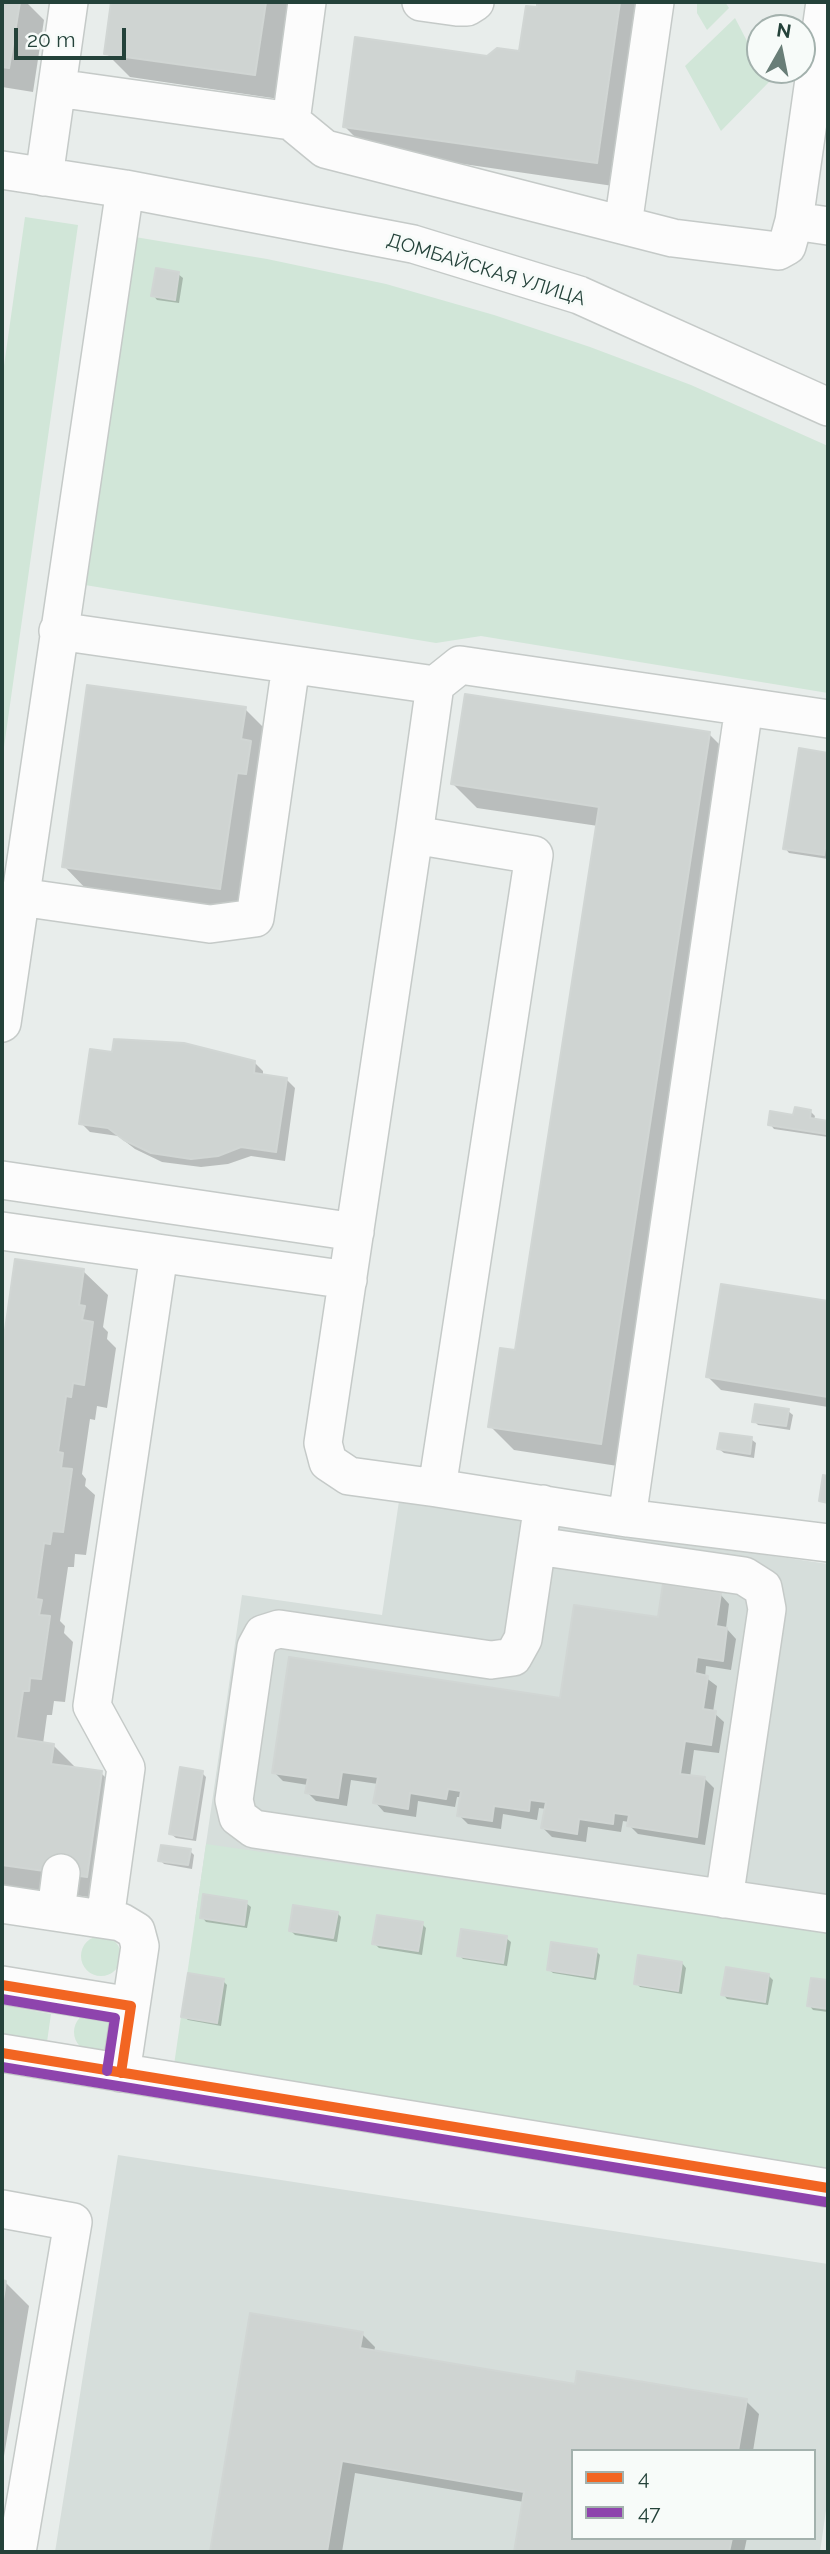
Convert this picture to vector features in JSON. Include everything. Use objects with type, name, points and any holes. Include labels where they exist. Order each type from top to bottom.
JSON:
[{"type":"street","points":[[44,177],[69,2]]},
{"type":"street","points":[[290,121],[307,2]]},
{"type":"street","points":[[421,2],[467,7],[475,2]]},
{"type":"street","points":[[623,225],[655,2]]},
{"type":"street","points":[[57,88],[290,121],[325,149],[673,238],[778,251],[787,246],[791,237],[811,223],[825,2]]},
{"type":"street","name":"ДОМБАЙСКАЯ УЛИЦА","points":[[2,170],[125,189],[426,248],[579,295],[828,407]]},
{"type":"street","points":[[2,1023],[125,189]]},
{"type":"street","points":[[58,631],[435,685]]},
{"type":"street","points":[[20,897],[210,924],[255,918],[291,665]]},
{"type":"street","points":[[828,719],[460,665],[435,685],[323,1443],[328,1462],[349,1476],[628,1518],[828,1543]]},
{"type":"street","points":[[628,1518],[744,707]]},
{"type":"street","points":[[414,835],[534,855],[437,1488]]},
{"type":"street","points":[[2,1180],[355,1232]]},
{"type":"street","points":[[2,1231],[348,1280]]},
{"type":"street","points":[[105,1919],[126,1768],[92,1706],[159,1254]]},
{"type":"street","points":[[542,1504],[523,1639],[513,1657],[491,1660],[279,1629],[263,1634],[257,1647],[234,1800],[238,1817],[254,1829],[828,1914]]},
{"type":"street","points":[[537,1545],[744,1576],[762,1588],[767,1609],[724,1899]]},
{"type":"street","points":[[56,1912],[61,1873]]},
{"type":"street","points":[[2,1903],[121,1922],[136,1931],[140,1946],[121,2073]]},
{"type":"street","points":[[2,1985],[131,2006]]},
{"type":"street","points":[[2,2053],[828,2188]]},
{"type":"street","points":[[2,2209],[73,2222],[17,2552]]},
{"type":"shaded area","points":[[399,1501],[828,1564],[828,2012],[195,1920],[242,1595],[382,1615]]},
{"type":"shaded area","points":[[118,2155],[828,2264],[828,2496],[820,2552],[55,2552]]},
{"type":"green space","points":[[697,2],[725,2],[729,8],[707,30],[697,13]]},
{"type":"green space","points":[[735,18],[746,39],[746,84],[767,84],[721,131],[685,66]]},
{"type":"green space","points":[[25,217],[78,225],[2,761],[2,380]]},
{"type":"green space","points":[[129,236],[267,259],[386,284],[494,315],[691,385],[828,446],[828,693],[481,636],[436,643],[79,584]]},
{"type":"green space","points":[[206,1844],[828,1933],[828,2177],[174,2065]]},
{"type":"green space","points":[[101,1936],[109,1937],[115,1942],[120,1948],[120,1964],[115,1970],[109,1975],[101,1976],[93,1975],[87,1970],[82,1964],[81,1956],[82,1948],[87,1942],[93,1937]]},
{"type":"green space","points":[[2,2005],[51,2014],[47,2042],[2,2034]]},
{"type":"green space","points":[[94,2012],[108,2018],[114,2032],[108,2046],[94,2052],[80,2046],[74,2032],[80,2018]]},
{"type":"building","points":[[2,2],[20,2],[9,68],[2,67]]},
{"type":"building","points":[[111,2],[266,2],[255,75],[104,54]]},
{"type":"building","points":[[537,2],[620,2],[597,163],[343,127],[355,37],[487,56],[497,48],[519,51],[526,6],[537,7]]},
{"type":"building","points":[[156,268],[179,272],[175,300],[151,296]]},
{"type":"building","points":[[87,685],[246,707],[241,739],[251,741],[246,774],[237,773],[220,889],[62,867]]},
{"type":"building","points":[[465,694],[710,732],[601,1444],[488,1427],[500,1348],[515,1350],[599,807],[451,784]]},
{"type":"building","points":[[799,748],[828,753],[828,828],[824,855],[783,849]]},
{"type":"building","points":[[114,1039],[184,1043],[255,1061],[254,1073],[287,1078],[276,1152],[241,1147],[218,1156],[191,1159],[151,1153],[124,1140],[108,1128],[79,1124],[90,1049],[112,1052]]},
{"type":"building","points":[[795,1107],[811,1110],[810,1118],[828,1121],[826,1134],[768,1125],[770,1111],[793,1115]]},
{"type":"building","points":[[15,1259],[84,1269],[79,1305],[85,1306],[82,1320],[93,1322],[84,1385],[73,1383],[71,1397],[66,1396],[58,1452],[63,1453],[61,1468],[72,1469],[63,1532],[52,1531],[50,1544],[44,1543],[36,1599],[42,1600],[39,1615],[50,1616],[41,1679],[30,1678],[29,1691],[23,1691],[16,1738],[54,1744],[51,1764],[102,1771],[87,1877],[2,1865],[2,1351]]},
{"type":"building","points":[[721,1284],[828,1301],[828,1397],[706,1377]]},
{"type":"building","points":[[755,1404],[789,1409],[786,1426],[752,1422]]},
{"type":"building","points":[[720,1433],[752,1437],[750,1454],[717,1449]]},
{"type":"building","points":[[823,1475],[828,1476],[828,1503],[819,1501]]},
{"type":"building","points":[[663,1584],[721,1593],[716,1626],[727,1628],[723,1661],[697,1657],[695,1673],[708,1676],[703,1709],[716,1711],[711,1745],[685,1741],[680,1774],[705,1777],[697,1837],[627,1826],[629,1815],[614,1813],[613,1824],[579,1819],[577,1834],[541,1828],[546,1802],[530,1800],[529,1811],[494,1806],[492,1821],[457,1816],[461,1791],[448,1789],[446,1799],[410,1793],[408,1809],[373,1803],[378,1777],[342,1772],[338,1798],[305,1793],[308,1778],[272,1773],[289,1657],[560,1698],[574,1605],[658,1617]]},
{"type":"building","points":[[180,1767],[203,1771],[192,1838],[169,1834]]},
{"type":"building","points":[[161,1845],[191,1849],[188,1865],[158,1861]]},
{"type":"building","points":[[203,1894],[247,1901],[244,1925],[200,1918]]},
{"type":"building","points":[[293,1905],[338,1912],[333,1938],[289,1931]]},
{"type":"building","points":[[377,1915],[423,1922],[418,1951],[372,1944]]},
{"type":"building","points":[[461,1929],[507,1936],[503,1963],[457,1956]]},
{"type":"building","points":[[551,1942],[597,1949],[593,1977],[547,1970]]},
{"type":"building","points":[[638,1955],[682,1962],[678,1991],[634,1984]]},
{"type":"building","points":[[726,1967],[769,1974],[765,2002],[721,1995]]},
{"type":"building","points":[[188,1973],[224,1979],[217,2023],[181,2017]]},
{"type":"building","points":[[811,1978],[828,1980],[828,2009],[807,2006]]},
{"type":"building","points":[[2,2280],[6,2281],[2,2307]]},
{"type":"building","points":[[250,2313],[363,2332],[360,2348],[575,2384],[577,2371],[747,2399],[738,2449],[571,2449],[571,2540],[732,2540],[729,2552],[514,2552],[524,2492],[342,2461],[327,2552],[210,2552]]},
{"type":"transit line","name":"4","points":[[2,1985],[131,2006],[121,2073]]},
{"type":"transit line","name":"47","points":[[2,1999],[115,2018],[107,2071]]},
{"type":"transit line","name":"4","points":[[2,2053],[828,2188]]},
{"type":"transit line","name":"47","points":[[2,2067],[826,2202]]}]
